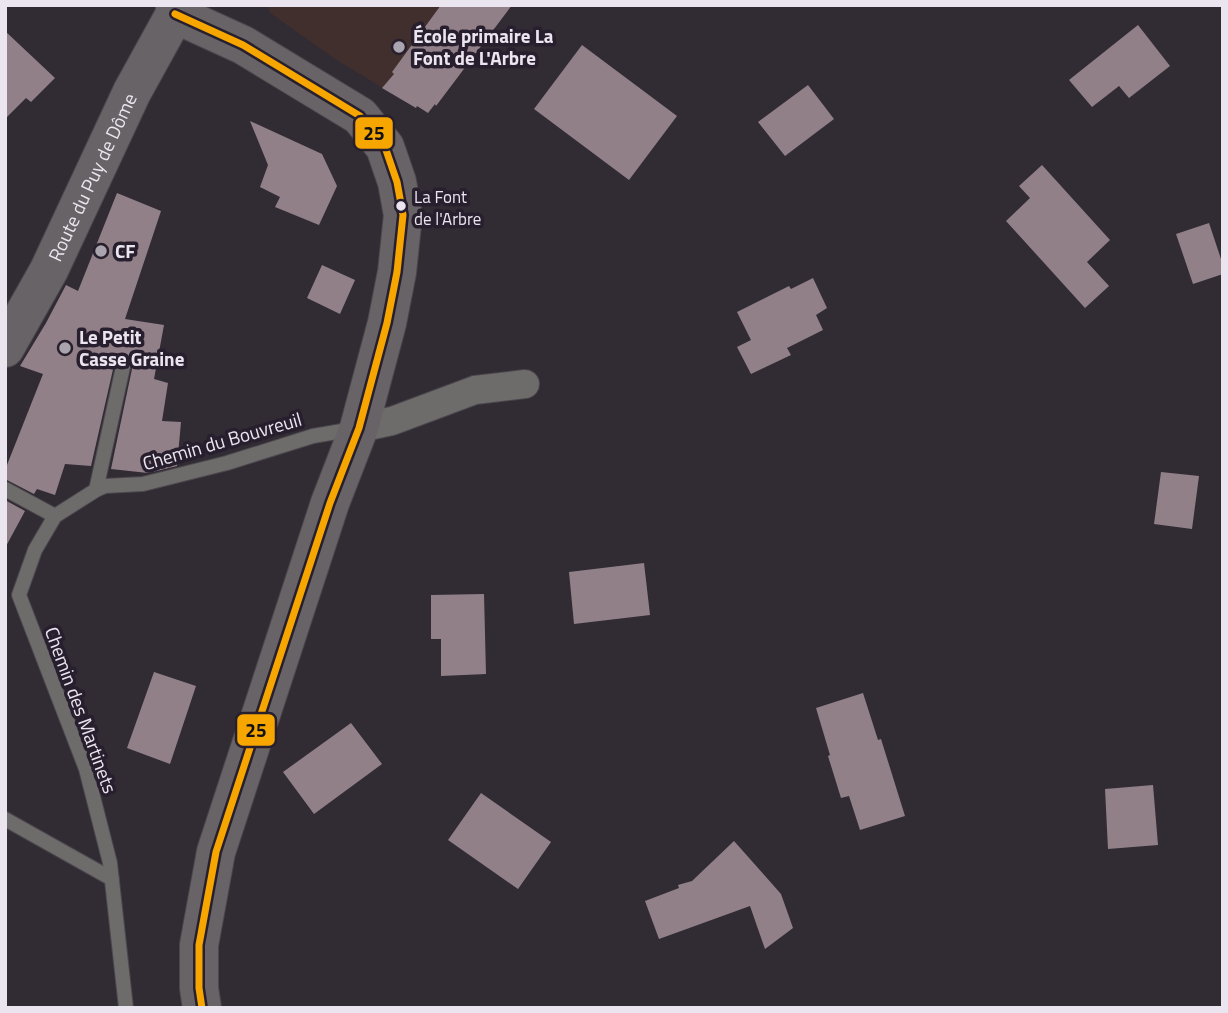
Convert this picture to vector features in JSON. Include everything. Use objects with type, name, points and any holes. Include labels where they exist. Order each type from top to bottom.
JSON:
[{"type":"main road","name":"Route du Puy de Dôme","points":[[5,348],[50,270],[132,92],[175,10]]},
{"type":"main road","points":[[175,10],[243,45],[360,117],[385,147],[397,182],[403,215],[397,272],[387,323],[359,428],[330,503],[216,852],[199,945],[202,1008]]},
{"type":"street","points":[[359,428],[392,421],[475,390],[525,384]]},
{"type":"lane","points":[[96,490],[123,367]]},
{"type":"lane","name":"Chemin du Bouvreuil","points":[[55,516],[105,486],[143,484],[226,463],[313,436],[359,428]]},
{"type":"lane","points":[[5,489],[55,516]]},
{"type":"lane","name":"Chemin des Martinets","points":[[55,516],[35,550],[19,595],[86,769],[110,863],[126,1008]]},
{"type":"lane","points":[[5,819],[112,879]]},
{"type":"shaded area","name":"École primaire La Font de L'Arbre","points":[[268,5],[513,5],[501,16],[489,33],[491,34],[428,113],[335,59],[270,13]]},
{"type":"building","points":[[441,5],[512,5],[428,113],[382,88]]},
{"type":"building","points":[[1138,25],[1170,66],[1129,98],[1119,86],[1092,107],[1069,80]]},
{"type":"building","points":[[5,31],[55,78],[31,102],[26,98],[5,119]]},
{"type":"building","points":[[582,45],[677,116],[629,180],[534,109]]},
{"type":"building","points":[[808,85],[834,119],[785,156],[758,122]]},
{"type":"building","points":[[250,121],[322,154],[337,186],[319,225],[275,207],[280,197],[260,187],[268,165]]},
{"type":"building","points":[[1042,165],[1110,240],[1087,262],[1109,286],[1085,308],[1006,221],[1030,198],[1019,186]]},
{"type":"building","points":[[117,193],[161,211],[125,319],[164,325],[154,379],[168,383],[162,421],[181,422],[177,466],[148,473],[111,469],[132,369],[130,360],[121,358],[116,360],[114,365],[91,466],[65,464],[55,495],[37,489],[34,494],[5,479],[5,470],[43,374],[20,366],[66,285],[78,291]]},
{"type":"building","points":[[1209,223],[1223,265],[1223,274],[1193,284],[1176,234]]},
{"type":"building","points":[[322,265],[355,280],[340,314],[307,298]]},
{"type":"building","points":[[813,278],[827,308],[816,315],[823,330],[787,348],[791,355],[751,374],[737,347],[751,340],[737,312],[789,286],[791,289]]},
{"type":"building","points":[[1161,472],[1199,476],[1192,529],[1154,524]]},
{"type":"building","points":[[5,500],[25,511],[5,548]]},
{"type":"building","points":[[644,563],[650,615],[574,624],[569,572]]},
{"type":"building","points":[[484,594],[486,674],[441,676],[441,639],[431,639],[431,595]]},
{"type":"building","points":[[154,672],[196,686],[170,764],[127,748]]},
{"type":"building","points":[[863,693],[878,740],[881,739],[905,816],[860,830],[849,796],[841,798],[816,708]]},
{"type":"building","points":[[351,723],[382,764],[314,814],[283,772]]},
{"type":"building","points":[[1153,785],[1158,845],[1108,849],[1105,789]]},
{"type":"building","points":[[481,793],[551,842],[518,889],[448,840]]},
{"type":"building","points":[[734,841],[781,894],[793,928],[765,949],[750,906],[659,939],[645,901],[692,881]]},
{"type":"transit line","name":"25","points":[[175,14],[243,45],[360,116],[385,147],[397,182],[403,215],[397,272],[387,323],[359,428],[330,503],[216,852],[199,945],[202,1008]]},
{"type":"place","name":"École primaire La Font de L'Arbre","points":[[399,47]]},
{"type":"place","name":"La Font de l'Arbre","points":[[401,206]]},
{"type":"place","name":"CF","points":[[101,251]]},
{"type":"place","name":"Le Petit Casse Graine","points":[[65,348]]}]
